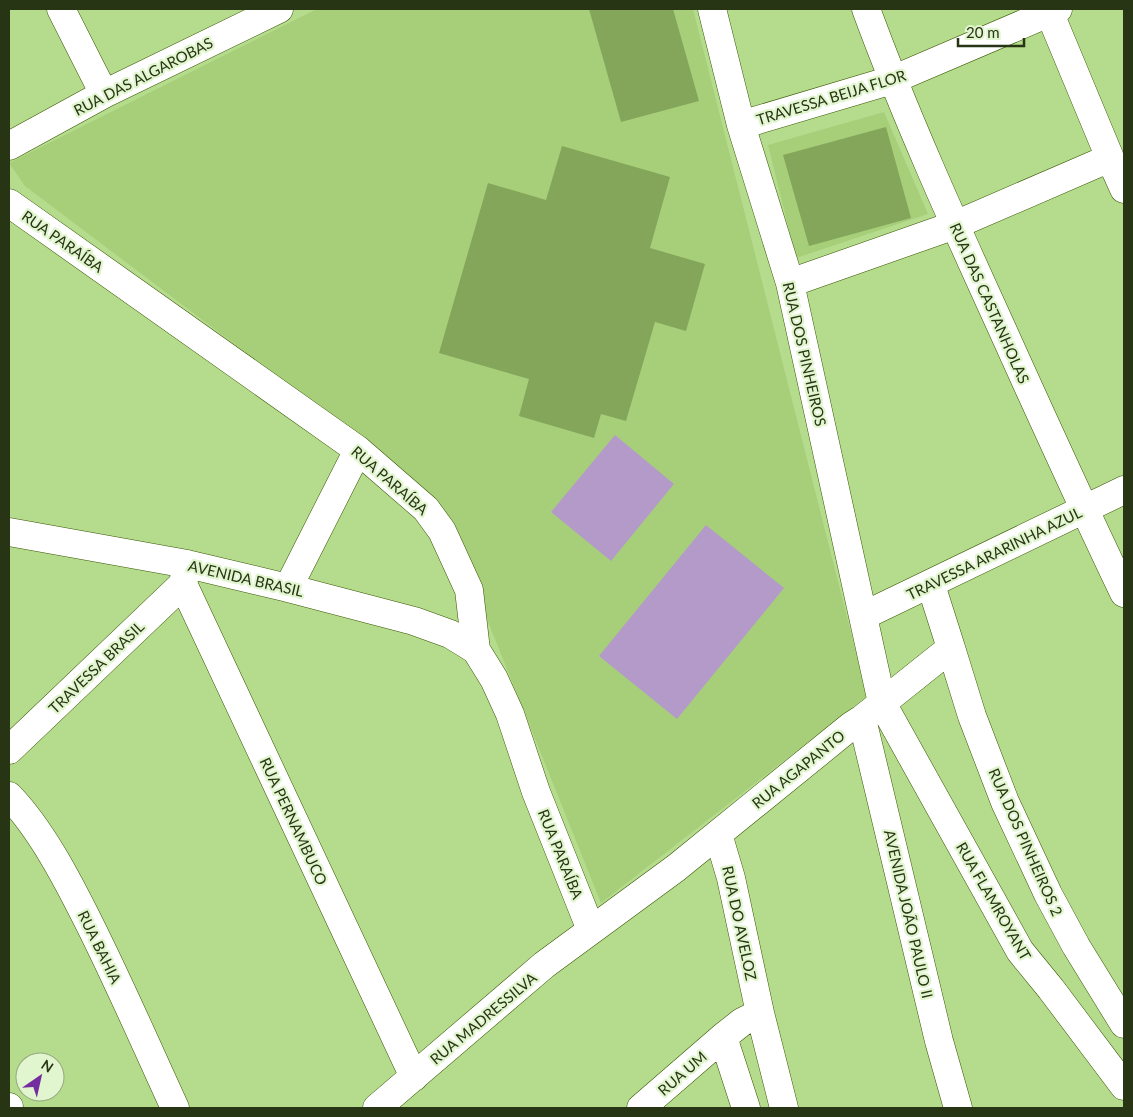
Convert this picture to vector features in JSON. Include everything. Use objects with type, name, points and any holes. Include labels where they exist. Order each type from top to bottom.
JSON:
[{"type":"street","points":[[61,9],[104,94]]},
{"type":"street","name":"RUA DAS ALGAROBAS","points":[[9,146],[104,94],[279,9]]},
{"type":"street","name":"RUA DOS PINHEIROS","points":[[712,9],[741,125],[790,283],[863,616],[872,711]]},
{"type":"street","name":"RUA DAS CASTANHOLAS","points":[[866,9],[892,80],[955,225],[1124,593]]},
{"type":"street","points":[[1052,10],[1124,189]]},
{"type":"street","name":"TRAVESSA BEIJA FLOR","points":[[741,125],[892,80],[1052,10]]},
{"type":"street","points":[[790,283],[955,225],[1110,158]]},
{"type":"street","name":"RUA PARAÍBA","points":[[9,203],[358,450],[426,509],[442,531],[469,590],[476,650],[494,680],[510,714],[536,792],[591,930]]},
{"type":"street","points":[[288,588],[358,450]]},
{"type":"street","name":"TRAVESSA ARARINHA AZUL","points":[[863,616],[931,585],[1124,490]]},
{"type":"street","name":"AVENIDA BRASIL","points":[[9,532],[185,574],[288,588],[414,621],[450,634],[476,650]]},
{"type":"street","name":"TRAVESSA BRASIL","points":[[9,750],[185,574]]},
{"type":"street","name":"RUA PERNAMBUCO","points":[[185,574],[414,1077]]},
{"type":"street","points":[[931,585],[952,648]]},
{"type":"street","name":"RUA AGAPANTO","points":[[591,930],[676,868],[843,732],[952,648]]},
{"type":"street","name":"RUA DOS PINHEIROS 2","points":[[952,648],[972,716],[1006,802],[1048,894],[1076,946],[1124,1024]]},
{"type":"street","name":"RUA FLAMROYANT","points":[[872,711],[1020,950],[1124,1086]]},
{"type":"street","name":"AVENIDA JOÃO PAULO II","points":[[872,711],[939,1041],[958,1108]]},
{"type":"street","name":"RUA BAHIA","points":[[9,796],[43,840],[73,892],[109,963],[175,1108]]},
{"type":"street","name":"RUA DO AVELOZ","points":[[718,834],[732,878],[760,1013],[784,1108]]},
{"type":"street","name":"RUA MADRESSILVA","points":[[377,1108],[544,965],[591,930]]},
{"type":"street","points":[[746,1108],[723,1037],[742,1022],[760,1013]]},
{"type":"street","name":"RUA UM","points":[[641,1108],[723,1037]]},
{"type":"shaded area","points":[[317,9],[693,9],[867,696],[601,903],[446,517],[365,446],[241,349],[25,186],[9,163]]},
{"type":"shaded area","points":[[884,112],[928,214],[796,258],[768,145]]},
{"type":"shaded area","points":[[615,435],[674,484],[611,561],[551,512]]},
{"type":"shaded area","points":[[706,525],[784,588],[677,719],[599,656]]},
{"type":"building","points":[[589,9],[673,9],[699,101],[621,122]]},
{"type":"building","points":[[886,127],[911,218],[809,246],[783,155]]},
{"type":"building","points":[[562,146],[670,177],[650,248],[705,264],[686,331],[655,322],[626,421],[601,414],[594,438],[519,416],[529,379],[439,353],[488,183],[546,200]]}]
